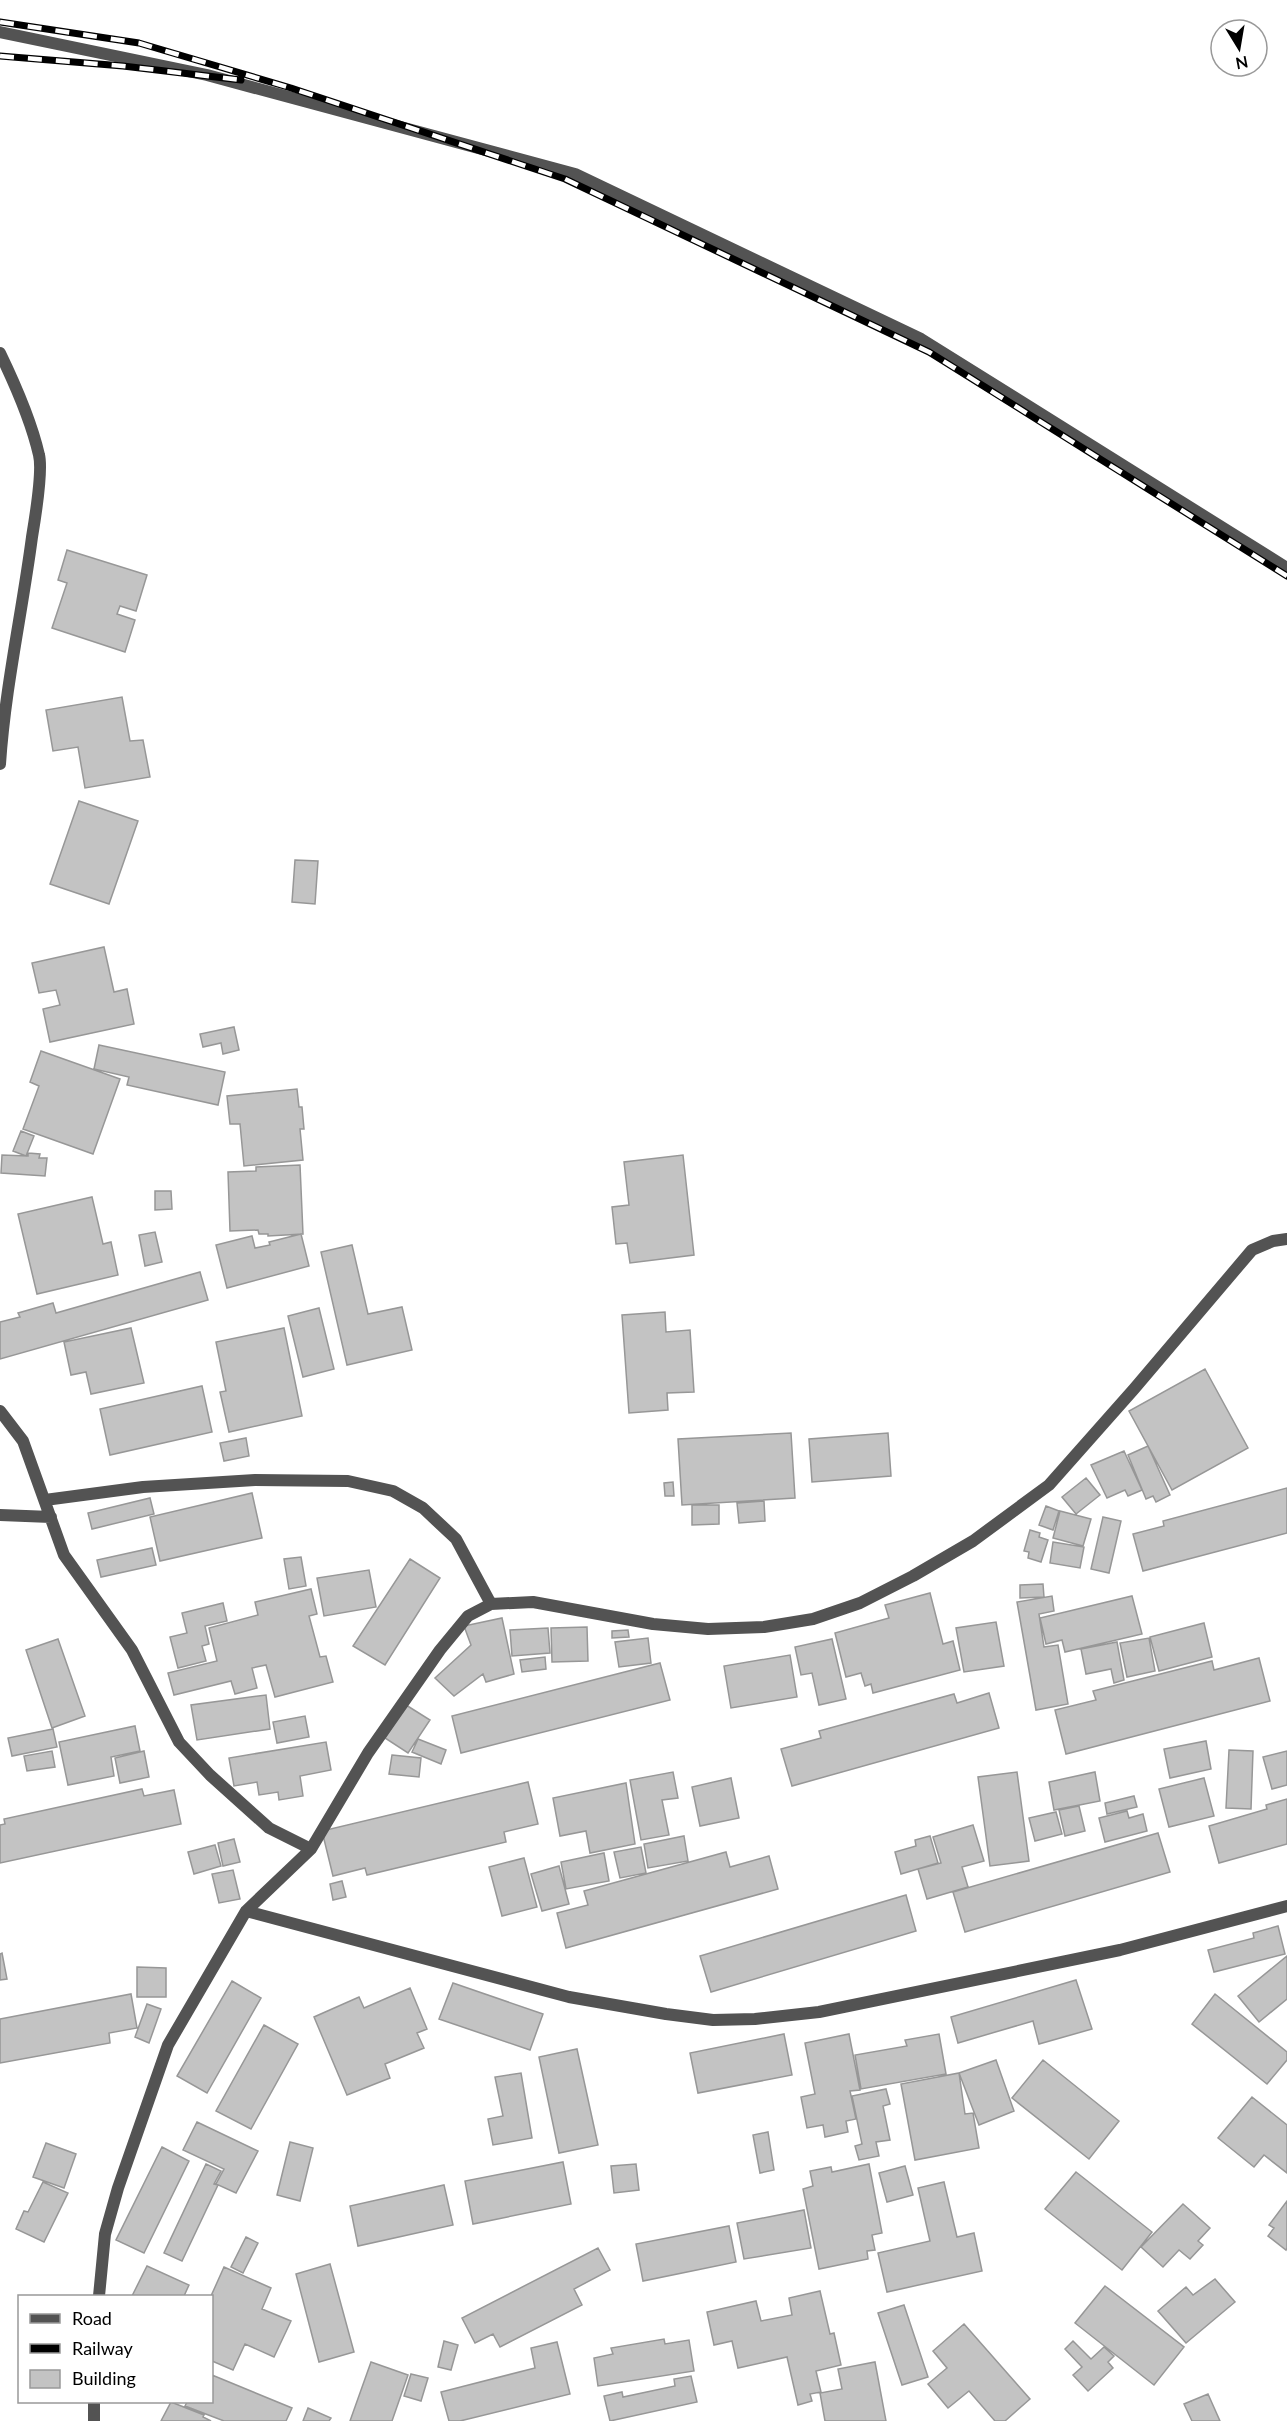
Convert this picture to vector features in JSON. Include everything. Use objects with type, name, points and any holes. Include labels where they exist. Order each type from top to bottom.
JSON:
[{"type":"street","points":[[0,32],[207,75],[575,174],[921,339],[1287,568]]},
{"type":"street","points":[[0,353],[11,376],[40,457],[36,512],[22,611],[1,723],[0,764]]},
{"type":"street","points":[[99,2295],[105,2234],[118,2188],[168,2045],[246,1911],[311,1849],[368,1753],[440,1650],[468,1616],[491,1604],[533,1602],[653,1624],[708,1629],[764,1627],[813,1619],[860,1603],[913,1576],[973,1541],[1049,1485],[1252,1250],[1273,1241],[1287,1239]]},
{"type":"street","points":[[0,1412],[23,1441],[64,1554],[132,1650],[179,1742],[210,1775],[269,1828],[311,1849]]},
{"type":"street","points":[[45,1500],[143,1487],[255,1480],[348,1481],[393,1491],[423,1508],[456,1539],[491,1604]]},
{"type":"street","points":[[0,1515],[51,1518]]},
{"type":"street","points":[[246,1911],[569,1997],[713,2020],[755,2019],[819,2012],[1120,1950],[1287,1906]]},
{"type":"street","points":[[94,2403],[94,2421]]},
{"type":"building","points":[[67,550],[147,575],[136,611],[120,606],[117,614],[135,620],[125,652],[52,628],[67,583],[58,580]]},
{"type":"building","points":[[122,697],[130,741],[143,740],[150,777],[85,788],[78,747],[53,751],[46,710]]},
{"type":"building","points":[[79,801],[138,821],[109,904],[50,884]]},
{"type":"building","points":[[295,860],[318,861],[315,904],[292,902]]},
{"type":"building","points":[[104,947],[114,992],[127,989],[134,1024],[50,1042],[43,1009],[60,1005],[56,990],[39,993],[32,963]]},
{"type":"building","points":[[234,1027],[239,1050],[223,1054],[221,1043],[203,1047],[200,1034]]},
{"type":"building","points":[[99,1045],[225,1072],[218,1105],[127,1085],[129,1077],[94,1069]]},
{"type":"building","points":[[41,1051],[120,1079],[93,1154],[23,1129],[39,1086],[30,1082]]},
{"type":"building","points":[[297,1089],[299,1107],[302,1107],[304,1129],[300,1129],[303,1160],[244,1166],[240,1124],[230,1124],[227,1096]]},
{"type":"building","points":[[21,1131],[34,1136],[26,1156],[13,1151]]},
{"type":"building","points":[[28,1153],[40,1154],[39,1158],[47,1158],[45,1176],[1,1173],[2,1155],[28,1156]]},
{"type":"building","points":[[683,1155],[694,1255],[630,1263],[627,1243],[616,1244],[612,1207],[629,1205],[624,1162]]},
{"type":"building","points":[[300,1165],[303,1234],[268,1236],[268,1234],[259,1234],[258,1230],[230,1231],[228,1172],[256,1171],[256,1167]]},
{"type":"building","points":[[155,1191],[171,1191],[172,1209],[155,1210]]},
{"type":"building","points":[[92,1197],[103,1244],[111,1242],[118,1275],[37,1294],[18,1214]]},
{"type":"building","points":[[155,1232],[162,1262],[145,1266],[139,1235]]},
{"type":"building","points":[[301,1234],[309,1266],[227,1288],[216,1245],[252,1236],[255,1248]]},
{"type":"building","points":[[352,1245],[368,1314],[402,1307],[412,1350],[347,1365],[321,1252]]},
{"type":"building","points":[[200,1272],[208,1300],[0,1359],[0,1322],[20,1317],[18,1313],[53,1303],[56,1313]]},
{"type":"building","points":[[319,1308],[334,1369],[303,1377],[288,1316]]},
{"type":"building","points":[[665,1312],[666,1332],[690,1330],[694,1392],[667,1393],[668,1410],[629,1413],[622,1315]]},
{"type":"building","points":[[131,1328],[144,1383],[91,1394],[86,1372],[71,1375],[64,1342]]},
{"type":"building","points":[[284,1328],[302,1416],[229,1432],[220,1392],[226,1391],[216,1342]]},
{"type":"building","points":[[1205,1369],[1248,1448],[1172,1490],[1129,1411]]},
{"type":"building","points":[[202,1386],[212,1432],[110,1455],[100,1409]]},
{"type":"building","points":[[791,1433],[795,1498],[682,1505],[678,1439]]},
{"type":"building","points":[[888,1433],[891,1476],[812,1482],[809,1439]]},
{"type":"building","points":[[246,1438],[249,1456],[224,1461],[220,1443]]},
{"type":"building","points":[[1148,1446],[1170,1495],[1156,1502],[1153,1496],[1146,1499],[1128,1455]]},
{"type":"building","points":[[1124,1451],[1142,1490],[1128,1496],[1125,1490],[1107,1498],[1091,1465]]},
{"type":"building","points":[[1086,1478],[1100,1495],[1076,1514],[1062,1497]]},
{"type":"building","points":[[673,1482],[674,1496],[665,1496],[664,1483]]},
{"type":"building","points":[[1287,1488],[1287,1533],[1143,1571],[1133,1534],[1164,1526],[1163,1521]]},
{"type":"building","points":[[252,1493],[262,1538],[160,1561],[150,1517]]},
{"type":"building","points":[[150,1498],[154,1514],[92,1529],[88,1513]]},
{"type":"building","points":[[764,1501],[765,1521],[739,1523],[737,1503]]},
{"type":"building","points":[[692,1505],[719,1505],[719,1524],[692,1525]]},
{"type":"building","points":[[1046,1506],[1059,1511],[1053,1530],[1039,1525]]},
{"type":"building","points":[[1060,1511],[1091,1519],[1083,1546],[1053,1538]]},
{"type":"building","points":[[1103,1517],[1121,1521],[1109,1573],[1091,1569]]},
{"type":"building","points":[[1030,1530],[1040,1533],[1039,1537],[1048,1540],[1041,1562],[1028,1558],[1029,1552],[1024,1551]]},
{"type":"building","points":[[1053,1542],[1084,1547],[1080,1568],[1050,1563]]},
{"type":"building","points":[[152,1548],[156,1565],[101,1577],[97,1560]]},
{"type":"building","points":[[301,1557],[306,1586],[289,1589],[284,1559]]},
{"type":"building","points":[[410,1559],[440,1578],[385,1665],[353,1646]]},
{"type":"building","points":[[369,1570],[376,1607],[324,1616],[317,1578]]},
{"type":"building","points":[[1043,1584],[1044,1597],[1020,1598],[1020,1585]]},
{"type":"building","points":[[311,1589],[317,1614],[309,1616],[320,1657],[326,1656],[333,1682],[275,1697],[266,1665],[252,1668],[257,1688],[235,1694],[231,1681],[174,1695],[168,1673],[217,1661],[209,1628],[258,1615],[255,1602]]},
{"type":"building","points":[[930,1593],[943,1644],[953,1641],[960,1670],[873,1693],[871,1684],[865,1686],[861,1673],[846,1677],[835,1633],[889,1618],[885,1605]]},
{"type":"building","points":[[1052,1596],[1054,1611],[1039,1614],[1044,1647],[1058,1645],[1068,1704],[1036,1710],[1017,1602]]},
{"type":"building","points":[[1132,1596],[1142,1634],[1065,1652],[1062,1640],[1046,1644],[1040,1618]]},
{"type":"building","points":[[223,1603],[227,1621],[205,1626],[209,1644],[202,1646],[206,1661],[178,1668],[170,1637],[187,1633],[182,1613]]},
{"type":"building","points":[[502,1618],[514,1674],[486,1682],[483,1674],[454,1696],[435,1678],[471,1645],[464,1626]]},
{"type":"building","points":[[996,1622],[1004,1666],[964,1672],[956,1628]]},
{"type":"building","points":[[1204,1623],[1212,1657],[1159,1671],[1150,1637]]},
{"type":"building","points":[[587,1627],[588,1661],[552,1662],[551,1628]]},
{"type":"building","points":[[548,1628],[550,1653],[512,1656],[510,1630]]},
{"type":"building","points":[[628,1630],[629,1637],[612,1638],[612,1631]]},
{"type":"building","points":[[648,1638],[651,1663],[619,1667],[615,1642]]},
{"type":"building","points":[[1149,1638],[1155,1671],[1127,1677],[1120,1643]]},
{"type":"building","points":[[58,1639],[85,1716],[52,1728],[26,1650]]},
{"type":"building","points":[[832,1639],[846,1699],[819,1705],[812,1673],[801,1675],[795,1647]]},
{"type":"building","points":[[1117,1642],[1124,1680],[1114,1683],[1111,1669],[1086,1674],[1081,1649]]},
{"type":"building","points":[[790,1655],[797,1697],[731,1708],[724,1666]]},
{"type":"building","points":[[545,1657],[546,1669],[522,1672],[520,1660]]},
{"type":"building","points":[[1259,1658],[1270,1701],[1066,1754],[1055,1710],[1096,1700],[1093,1691],[1212,1661],[1214,1670]]},
{"type":"building","points":[[660,1663],[670,1700],[461,1753],[452,1716]]},
{"type":"building","points":[[989,1693],[999,1728],[792,1786],[781,1749],[821,1738],[819,1731],[954,1694],[957,1703]]},
{"type":"building","points":[[266,1695],[270,1729],[197,1740],[191,1705]]},
{"type":"building","points":[[406,1705],[430,1720],[408,1753],[385,1738]]},
{"type":"building","points":[[305,1716],[309,1737],[277,1743],[273,1722]]},
{"type":"building","points":[[135,1726],[140,1751],[111,1757],[114,1776],[68,1785],[59,1742]]},
{"type":"building","points":[[53,1729],[57,1747],[12,1756],[8,1738]]},
{"type":"building","points":[[418,1739],[446,1750],[441,1764],[412,1752]]},
{"type":"building","points":[[1206,1741],[1211,1769],[1170,1778],[1164,1749]]},
{"type":"building","points":[[326,1742],[331,1770],[300,1776],[303,1796],[279,1800],[278,1792],[259,1795],[257,1782],[234,1786],[229,1758]]},
{"type":"building","points":[[1229,1750],[1253,1751],[1251,1809],[1226,1808]]},
{"type":"building","points":[[52,1751],[55,1767],[27,1771],[24,1756]]},
{"type":"building","points":[[144,1751],[149,1777],[120,1783],[115,1758]]},
{"type":"building","points":[[1287,1751],[1287,1785],[1272,1789],[1263,1757]]},
{"type":"building","points":[[392,1755],[421,1758],[419,1777],[389,1774]]},
{"type":"building","points":[[673,1772],[678,1798],[662,1800],[669,1835],[641,1840],[630,1780]]},
{"type":"building","points":[[1017,1772],[1029,1861],[990,1866],[978,1777]]},
{"type":"building","points":[[1095,1772],[1100,1801],[1054,1810],[1049,1782]]},
{"type":"building","points":[[731,1778],[739,1818],[700,1826],[692,1787]]},
{"type":"building","points":[[1204,1778],[1214,1816],[1169,1827],[1159,1789]]},
{"type":"building","points":[[528,1782],[538,1824],[504,1832],[506,1842],[367,1875],[365,1868],[333,1876],[322,1831]]},
{"type":"building","points":[[626,1783],[635,1844],[590,1853],[586,1831],[560,1836],[553,1798]]},
{"type":"building","points":[[142,1789],[144,1796],[174,1790],[181,1824],[0,1863],[0,1825],[5,1824],[4,1819]]},
{"type":"building","points":[[1134,1796],[1137,1807],[1107,1814],[1105,1803]]},
{"type":"building","points":[[1287,1799],[1287,1844],[1219,1863],[1209,1826],[1267,1809],[1266,1805]]},
{"type":"building","points":[[1079,1806],[1085,1831],[1065,1836],[1059,1810]]},
{"type":"building","points":[[1127,1811],[1129,1818],[1143,1814],[1147,1831],[1105,1842],[1099,1818]]},
{"type":"building","points":[[1056,1812],[1062,1834],[1035,1841],[1029,1818]]},
{"type":"building","points":[[973,1825],[984,1861],[962,1867],[968,1887],[927,1899],[918,1869],[941,1863],[933,1837]]},
{"type":"building","points":[[1158,1833],[1170,1872],[965,1932],[953,1892]]},
{"type":"building","points":[[684,1836],[688,1861],[648,1868],[644,1844]]},
{"type":"building","points":[[930,1836],[938,1863],[901,1874],[895,1852],[916,1846],[915,1840]]},
{"type":"building","points":[[234,1839],[240,1862],[223,1866],[218,1843]]},
{"type":"building","points":[[215,1845],[221,1866],[194,1874],[188,1852]]},
{"type":"building","points":[[641,1847],[646,1873],[620,1878],[614,1852]]},
{"type":"building","points":[[726,1852],[730,1867],[769,1856],[778,1889],[566,1948],[557,1913],[588,1905],[584,1891]]},
{"type":"building","points":[[604,1853],[609,1881],[566,1889],[561,1862]]},
{"type":"building","points":[[524,1858],[537,1907],[502,1916],[489,1867]]},
{"type":"building","points":[[559,1866],[569,1904],[542,1911],[531,1874]]},
{"type":"building","points":[[233,1870],[240,1899],[219,1903],[212,1874]]},
{"type":"building","points":[[342,1881],[346,1897],[333,1900],[330,1884]]},
{"type":"building","points":[[906,1895],[916,1931],[711,1992],[700,1956]]},
{"type":"building","points":[[1278,1926],[1285,1954],[1214,1972],[1208,1950],[1254,1938],[1253,1933]]},
{"type":"building","points":[[2,1953],[7,1979],[0,1980],[0,1954]]},
{"type":"building","points":[[1287,1956],[1287,1999],[1259,2022],[1238,1996]]},
{"type":"building","points":[[137,1967],[166,1968],[166,1997],[137,1997]]},
{"type":"building","points":[[1076,1980],[1092,2029],[1039,2044],[1033,2021],[958,2043],[951,2017]]},
{"type":"building","points":[[232,1981],[261,1998],[207,2093],[177,2076]]},
{"type":"building","points":[[453,1983],[543,2014],[530,2050],[439,2019]]},
{"type":"building","points":[[410,1988],[427,2029],[417,2033],[424,2048],[385,2064],[390,2078],[347,2095],[314,2017],[359,1997],[364,2008]]},
{"type":"building","points":[[131,1994],[137,2028],[109,2033],[110,2043],[0,2063],[0,2019]]},
{"type":"building","points":[[1215,1994],[1287,2052],[1287,2060],[1267,2084],[1192,2024]]},
{"type":"building","points":[[147,2004],[161,2009],[149,2043],[135,2037]]},
{"type":"building","points":[[264,2025],[298,2044],[251,2129],[216,2111]]},
{"type":"building","points":[[784,2034],[792,2075],[698,2093],[690,2053]]},
{"type":"building","points":[[849,2034],[860,2090],[850,2091],[856,2119],[846,2121],[848,2132],[825,2137],[823,2125],[807,2128],[801,2097],[815,2094],[805,2043]]},
{"type":"building","points":[[939,2034],[946,2074],[861,2089],[855,2055],[907,2046],[905,2040]]},
{"type":"building","points":[[577,2049],[598,2145],[559,2153],[539,2057]]},
{"type":"building","points":[[996,2060],[1014,2111],[979,2125],[959,2073]]},
{"type":"building","points":[[1043,2060],[1119,2121],[1089,2159],[1012,2098]]},
{"type":"building","points":[[521,2073],[532,2138],[493,2145],[488,2119],[503,2116],[495,2077]]},
{"type":"building","points":[[959,2073],[965,2114],[973,2113],[979,2148],[915,2160],[901,2084]]},
{"type":"building","points":[[886,2089],[890,2104],[883,2106],[890,2140],[876,2142],[879,2156],[859,2160],[855,2146],[862,2144],[852,2096]]},
{"type":"building","points":[[1252,2097],[1287,2125],[1287,2173],[1264,2155],[1254,2167],[1218,2138]]},
{"type":"building","points":[[197,2122],[258,2151],[236,2193],[216,2184],[224,2169],[183,2150]]},
{"type":"building","points":[[768,2132],[774,2170],[760,2173],[753,2135]]},
{"type":"building","points":[[290,2142],[313,2148],[300,2201],[277,2195]]},
{"type":"building","points":[[46,2143],[76,2154],[64,2188],[33,2177]]},
{"type":"building","points":[[162,2147],[189,2161],[144,2253],[116,2240]]},
{"type":"building","points":[[563,2162],[571,2204],[473,2224],[465,2181]]},
{"type":"building","points":[[206,2164],[221,2171],[214,2184],[218,2185],[182,2261],[164,2253]]},
{"type":"building","points":[[636,2164],[639,2190],[614,2193],[611,2166]]},
{"type":"building","points":[[869,2164],[882,2233],[872,2235],[875,2250],[867,2251],[868,2259],[819,2269],[803,2189],[813,2186],[810,2171],[831,2167],[832,2172]]},
{"type":"building","points":[[905,2166],[913,2195],[887,2202],[879,2173]]},
{"type":"building","points":[[1076,2172],[1152,2232],[1122,2270],[1045,2209]]},
{"type":"building","points":[[43,2182],[68,2193],[44,2242],[16,2229],[24,2211],[28,2212]]},
{"type":"building","points":[[944,2182],[957,2237],[974,2233],[982,2271],[887,2292],[878,2253],[930,2241],[918,2188]]},
{"type":"building","points":[[444,2185],[453,2225],[358,2246],[350,2206]]},
{"type":"building","points":[[1287,2201],[1286,2250],[1268,2236],[1274,2228],[1269,2225]]},
{"type":"building","points":[[1183,2204],[1210,2228],[1198,2241],[1203,2245],[1190,2259],[1179,2250],[1163,2267],[1141,2247]]},
{"type":"building","points":[[804,2210],[811,2248],[744,2259],[737,2223]]},
{"type":"building","points":[[729,2226],[736,2262],[643,2281],[636,2244]]},
{"type":"building","points":[[246,2237],[258,2243],[243,2273],[231,2267]]},
{"type":"building","points":[[598,2248],[610,2270],[574,2289],[582,2305],[500,2347],[493,2334],[475,2343],[462,2318]]},
{"type":"building","points":[[330,2264],[354,2352],[319,2362],[296,2274]]},
{"type":"building","points":[[147,2266],[189,2285],[184,2295],[132,2295]]},
{"type":"building","points":[[224,2267],[271,2288],[262,2309],[291,2321],[274,2357],[245,2344],[233,2370],[213,2361],[211,2295]]},
{"type":"building","points":[[1215,2279],[1235,2302],[1186,2343],[1158,2311],[1186,2287],[1193,2295]]},
{"type":"building","points":[[1105,2286],[1184,2347],[1154,2385],[1075,2323]]},
{"type":"building","points":[[820,2291],[830,2334],[834,2333],[841,2365],[816,2371],[821,2392],[810,2394],[812,2401],[798,2405],[787,2357],[738,2368],[732,2341],[714,2345],[707,2312],[756,2301],[761,2321],[792,2315],[789,2298]]},
{"type":"building","points":[[904,2305],[928,2377],[902,2385],[878,2313]]},
{"type":"building","points":[[964,2324],[1030,2399],[1005,2421],[995,2421],[969,2391],[948,2408],[928,2384],[947,2368],[933,2351]]},
{"type":"building","points":[[664,2339],[665,2344],[689,2340],[694,2371],[598,2386],[594,2358],[613,2354],[611,2348]]},
{"type":"building","points":[[444,2341],[458,2345],[451,2370],[438,2367]]},
{"type":"building","points":[[1073,2341],[1091,2359],[1104,2347],[1114,2356],[1108,2362],[1113,2368],[1088,2391],[1073,2375],[1082,2367],[1065,2349]]},
{"type":"building","points":[[557,2342],[570,2394],[460,2421],[449,2421],[441,2392],[535,2368],[531,2348]]},
{"type":"building","points":[[371,2362],[408,2375],[392,2421],[350,2421]]},
{"type":"building","points":[[875,2362],[886,2421],[825,2421],[820,2393],[842,2389],[838,2369]]},
{"type":"building","points":[[411,2374],[428,2378],[421,2401],[404,2396]]},
{"type":"building","points":[[213,2375],[292,2408],[286,2421],[224,2421],[185,2406],[186,2403],[213,2403]]},
{"type":"building","points":[[691,2376],[697,2402],[610,2421],[604,2396],[622,2392],[623,2397],[675,2386],[674,2379]]},
{"type":"building","points":[[1208,2394],[1220,2421],[1192,2421],[1184,2404]]},
{"type":"building","points":[[170,2403],[174,2403],[204,2415],[203,2417],[211,2421],[161,2421]]},
{"type":"building","points":[[308,2408],[331,2418],[329,2421],[303,2421]]},
{"type":"railway","points":[[0,22],[139,43],[291,88],[565,179],[929,352],[1287,576]]},
{"type":"railway","points":[[0,56],[123,66],[241,80]]}]
